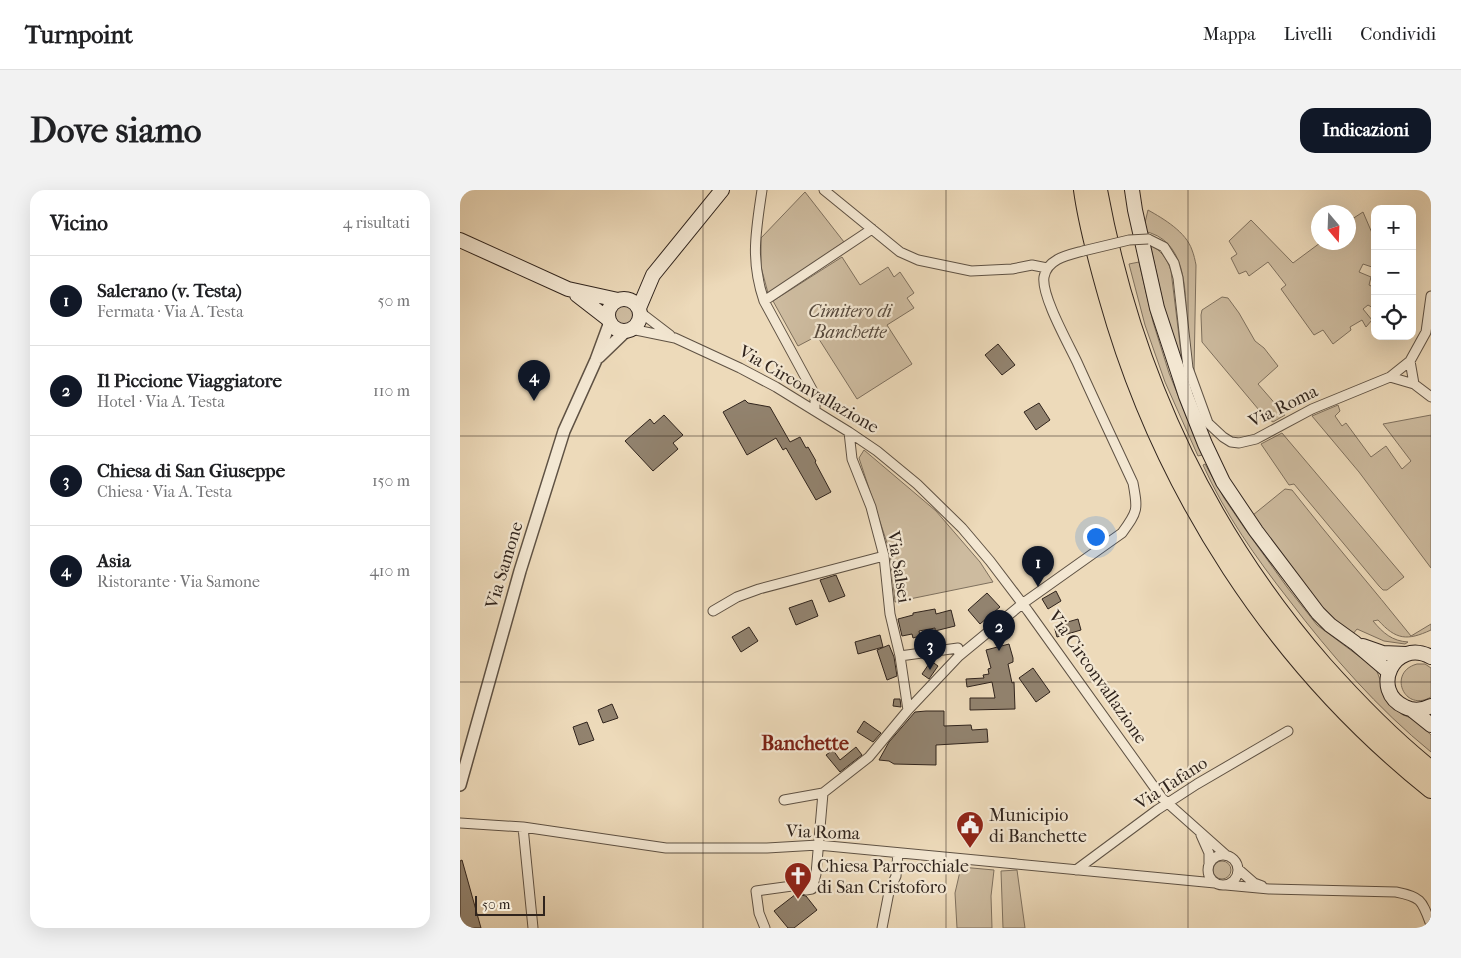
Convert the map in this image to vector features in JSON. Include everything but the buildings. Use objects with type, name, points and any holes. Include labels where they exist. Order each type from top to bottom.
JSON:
[{"type":"highway","points":[[1083,190],[1104,283],[1139,392],[1167,457],[1203,524],[1247,593],[1297,658],[1350,716],[1431,789]]},
{"type":"highway","points":[[1098,190],[1118,280],[1153,387],[1181,451],[1216,517],[1260,585],[1308,648],[1395,739],[1431,770]]},
{"type":"main road","points":[[609,320],[608,310],[611,305],[621,300],[654,275],[722,190]]},
{"type":"main road","points":[[1132,190],[1156,308],[1175,367],[1216,467],[1256,531],[1302,594],[1330,626],[1355,643],[1389,672]]},
{"type":"main road","points":[[460,240],[568,289],[621,300],[630,300],[639,310]]},
{"type":"main road","points":[[568,289],[609,320],[616,329],[629,330],[639,322],[639,310],[654,275]]},
{"type":"main road","points":[[1355,643],[1383,652],[1428,653]]},
{"type":"main road","points":[[1406,654],[1395,662],[1389,672],[1390,692],[1400,705],[1411,710],[1431,725]]},
{"type":"main road","points":[[1411,710],[1421,710],[1431,706]]},
{"type":"street","points":[[762,190],[755,238],[758,285],[764,301],[815,395],[815,410]]},
{"type":"street","points":[[784,800],[823,793],[869,756],[908,710],[959,656],[1022,604],[1122,533],[1133,518],[1137,505],[1133,483],[1048,299],[1044,278],[1047,268],[1032,265],[971,271],[918,260],[900,252],[824,190]]},
{"type":"street","points":[[764,301],[872,229]]},
{"type":"street","name":"Via Roma","points":[[1047,268],[1054,261],[1062,257],[1129,240],[1148,239],[1164,247],[1174,263],[1178,278],[1188,368],[1208,423],[1231,442],[1239,443],[1256,439],[1312,410],[1390,377],[1410,362],[1426,332],[1431,296]]},
{"type":"street","name":"Via Circonvallazione","points":[[639,310],[675,338],[740,368],[815,410],[877,451],[917,484],[962,528],[990,561],[1144,774],[1168,803],[1226,854]]},
{"type":"street","name":"Via Samone","points":[[460,785],[520,572],[561,441],[572,410],[596,360],[609,320]]},
{"type":"street","name":"Via Circonvallazione","points":[[629,330],[675,338]]},
{"type":"street","name":"Via Samone","points":[[596,360],[617,338],[629,330]]},
{"type":"street","points":[[1410,362],[1414,384]]},
{"type":"street","points":[[1390,377],[1414,384],[1431,397]]},
{"type":"street","name":"Via Salsei","points":[[849,432],[852,459],[871,507],[884,556],[890,614],[900,656],[908,710]]},
{"type":"street","points":[[713,611],[737,597],[759,589],[884,556]]},
{"type":"street","points":[[900,656],[958,648],[959,656]]},
{"type":"street","name":"Via Tafano","points":[[1076,870],[1168,803],[1288,731]]},
{"type":"street","points":[[764,928],[759,913],[756,891],[792,886],[806,890],[812,889],[816,874],[823,793]]},
{"type":"street","name":"Via Roma","points":[[460,823],[523,827],[666,848],[767,848],[818,845],[1216,883]]},
{"type":"street","points":[[523,827],[533,928]]},
{"type":"street","name":"Via Circonvallazione","points":[[1200,833],[1209,853],[1208,867]]},
{"type":"street","points":[[882,928],[889,892],[896,876],[898,853]]},
{"type":"street","points":[[1185,881],[1208,867],[1216,856],[1226,854],[1235,860],[1238,869],[1254,883],[1269,890]]},
{"type":"street","points":[[1208,867],[1211,880],[1226,885],[1269,890],[1396,892],[1414,895],[1424,906],[1431,925]]},
{"type":"street","points":[[1226,885],[1234,880],[1238,869]]},
{"type":"green space","points":[[805,192],[844,242],[768,293],[761,267],[761,238]]},
{"type":"green space","points":[[1148,210],[1167,222],[1185,237],[1194,256],[1196,265],[1194,372],[1191,363],[1184,282],[1181,268],[1176,255],[1168,244],[1157,236],[1143,231]]},
{"type":"green space","points":[[1363,212],[1371,231],[1371,267],[1363,264],[1359,272],[1371,277],[1369,285],[1371,286],[1371,307],[1368,305],[1363,309],[1371,321],[1366,327],[1362,320],[1350,327],[1351,330],[1333,344],[1323,330],[1314,335],[1281,289],[1286,285],[1268,262],[1249,276],[1246,271],[1239,274],[1231,258],[1237,254],[1229,241],[1251,220],[1293,263],[1311,250],[1356,250],[1356,216]]},
{"type":"green space","points":[[1150,244],[1164,256],[1171,271],[1183,369],[1170,334]]},
{"type":"green space","name":"Cimitero di Banchette","points":[[842,257],[860,285],[888,267],[894,277],[900,272],[914,293],[907,298],[914,308],[887,325],[912,364],[857,399],[817,336],[798,346],[773,301]]},
{"type":"green space","points":[[1139,262],[1153,322],[1169,373],[1202,455],[1198,456],[1165,382],[1145,325],[1129,264]]},
{"type":"green space","points":[[1222,297],[1228,298],[1255,341],[1264,348],[1278,366],[1258,384],[1285,415],[1273,422],[1264,416],[1202,342],[1202,310]]},
{"type":"green space","points":[[624,306],[630,309],[633,315],[630,321],[624,324],[618,321],[615,315],[618,309]]},
{"type":"green space","points":[[1338,405],[1340,411],[1335,416],[1342,426],[1346,423],[1371,457],[1386,446],[1402,469],[1411,461],[1383,424],[1431,415],[1431,568],[1359,472],[1312,416]]},
{"type":"green space","points":[[1282,433],[1404,577],[1387,590],[1383,590],[1379,586],[1294,484],[1289,485],[1261,444]]},
{"type":"green space","points":[[864,450],[936,511],[980,562],[993,582],[895,602],[890,552],[859,458]]},
{"type":"green space","points":[[1205,464],[1224,498],[1287,587],[1317,625],[1376,669],[1387,698],[1394,708],[1403,715],[1414,719],[1431,735],[1431,752],[1392,718],[1338,660],[1305,620],[1242,535],[1221,501],[1203,465]]},
{"type":"green space","points":[[1285,489],[1292,490],[1411,636],[1431,624],[1431,630],[1415,636],[1402,637],[1390,632],[1378,620],[1373,621],[1388,636],[1408,642],[1405,644],[1384,641],[1357,629],[1352,635],[1321,608],[1253,515]]},
{"type":"green space","points":[[1417,664],[1425,664],[1431,668],[1431,697],[1421,701],[1413,700],[1407,696],[1401,682],[1408,668]]},
{"type":"green space","points":[[1218,861],[1226,861],[1231,866],[1229,877],[1218,879],[1213,874],[1213,866]]},
{"type":"green space","points":[[961,867],[994,870],[991,896],[992,928],[957,928],[955,893]]},
{"type":"green space","points":[[1017,870],[1025,928],[1003,928],[1001,871]]},
{"type":"place","name":"Asia","points":[[534,401]]},
{"type":"place","name":"Salerano (v. Testa)","points":[[1038,587]]},
{"type":"place","name":"Il Piccione Viaggiatore","points":[[999,651]]},
{"type":"place","name":"Chiesa di San Giuseppe","points":[[930,670]]},
{"type":"place","name":"Municipio di Banchette","points":[[970,849]]},
{"type":"place","name":"Chiesa Parrocchiale di San Cristoforo","points":[[798,900]]},
{"type":"district","name":"Banchette","points":[[805,743]]}]
